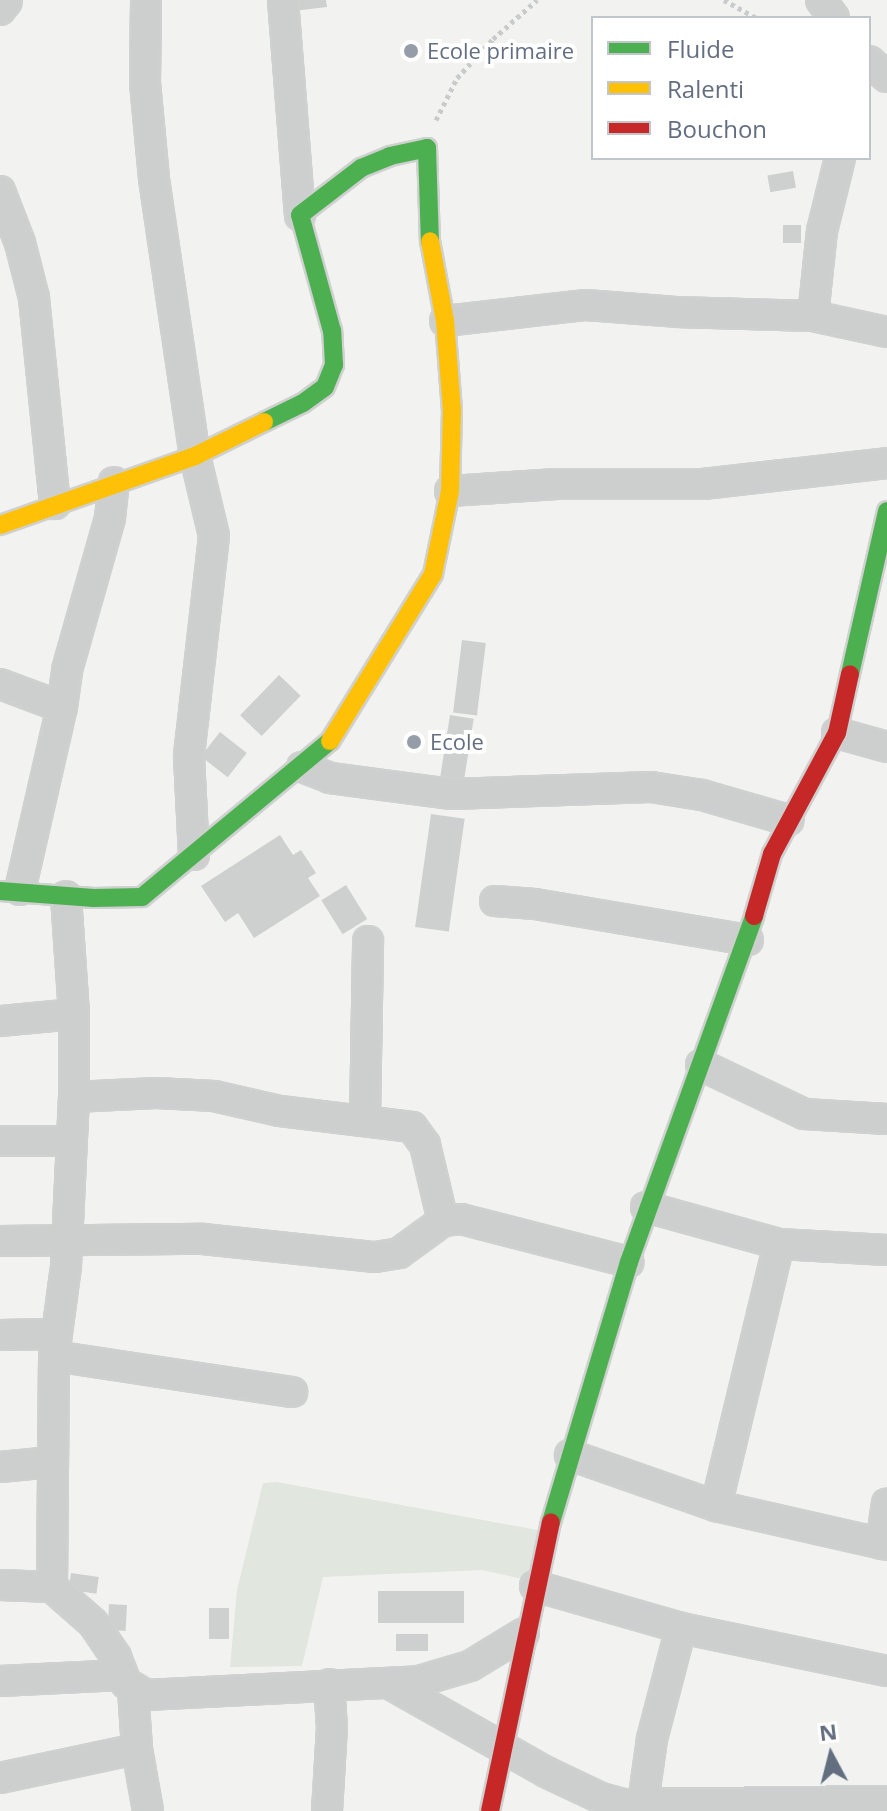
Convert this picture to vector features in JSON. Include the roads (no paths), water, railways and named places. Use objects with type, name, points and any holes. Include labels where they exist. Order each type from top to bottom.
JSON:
[{"type":"street","points":[[0,10],[8,0]]},
{"type":"street","points":[[146,0],[145,83],[154,179],[195,456],[214,547],[189,757],[194,855]]},
{"type":"street","points":[[0,525],[114,482],[195,456],[303,403],[325,387],[331,377],[334,349],[329,313],[300,215],[283,0]]},
{"type":"street","points":[[114,482],[110,518],[67,670],[62,707],[10,891],[138,898],[329,742],[433,574],[450,491],[452,411],[445,321],[431,249],[426,188],[427,148],[400,153],[361,168],[300,215]]},
{"type":"street","points":[[813,316],[822,231],[840,160]]},
{"type":"street","points":[[2,202],[20,243],[35,308],[55,504]]},
{"type":"street","points":[[445,321],[586,305],[690,313],[813,316],[887,332]]},
{"type":"street","points":[[450,491],[557,484],[703,484],[887,463]]},
{"type":"street","points":[[490,1811],[506,1747],[524,1633],[570,1455],[646,1207],[748,940],[772,854],[837,733],[887,511]]},
{"type":"street","points":[[0,684],[62,707]]},
{"type":"street","points":[[837,733],[887,747]]},
{"type":"street","points":[[302,767],[330,778],[452,794],[651,787],[702,795],[788,820]]},
{"type":"street","points":[[52,1587],[55,1345],[67,1240],[69,1141],[74,1097],[74,1014],[66,896]]},
{"type":"street","points":[[495,901],[546,905],[748,940]]},
{"type":"street","points":[[365,1119],[368,941]]},
{"type":"street","points":[[0,1021],[74,1014]]},
{"type":"street","points":[[701,1065],[804,1114],[887,1119]]},
{"type":"street","points":[[74,1097],[187,1094],[280,1111],[412,1127],[420,1135],[443,1221]]},
{"type":"street","points":[[0,1141],[69,1141]]},
{"type":"street","points":[[646,1207],[779,1244],[887,1250]]},
{"type":"street","points":[[0,1241],[203,1239],[375,1257],[399,1253],[443,1221],[477,1220],[629,1262]]},
{"type":"street","points":[[716,1506],[779,1244]]},
{"type":"street","points":[[0,1335],[292,1392]]},
{"type":"street","points":[[570,1455],[716,1506],[884,1544],[887,1503]]},
{"type":"street","points":[[0,1467],[52,1462]]},
{"type":"street","points":[[0,1585],[52,1587],[106,1638],[128,1682],[148,1811]]},
{"type":"street","points":[[535,1586],[681,1628],[887,1671]]},
{"type":"street","points":[[631,1806],[681,1628]]},
{"type":"street","points":[[0,1681],[128,1682],[162,1695],[329,1684],[390,1684],[447,1675],[470,1666],[524,1633]]},
{"type":"street","points":[[327,1811],[332,1728],[329,1684]]},
{"type":"street","points":[[390,1684],[546,1772],[601,1798],[631,1806],[887,1801]]},
{"type":"street","points":[[0,1778],[137,1749]]},
{"type":"place","name":"Ecole primaire","points":[[411,51]]},
{"type":"place","name":"Ecole","points":[[414,742]]}]
